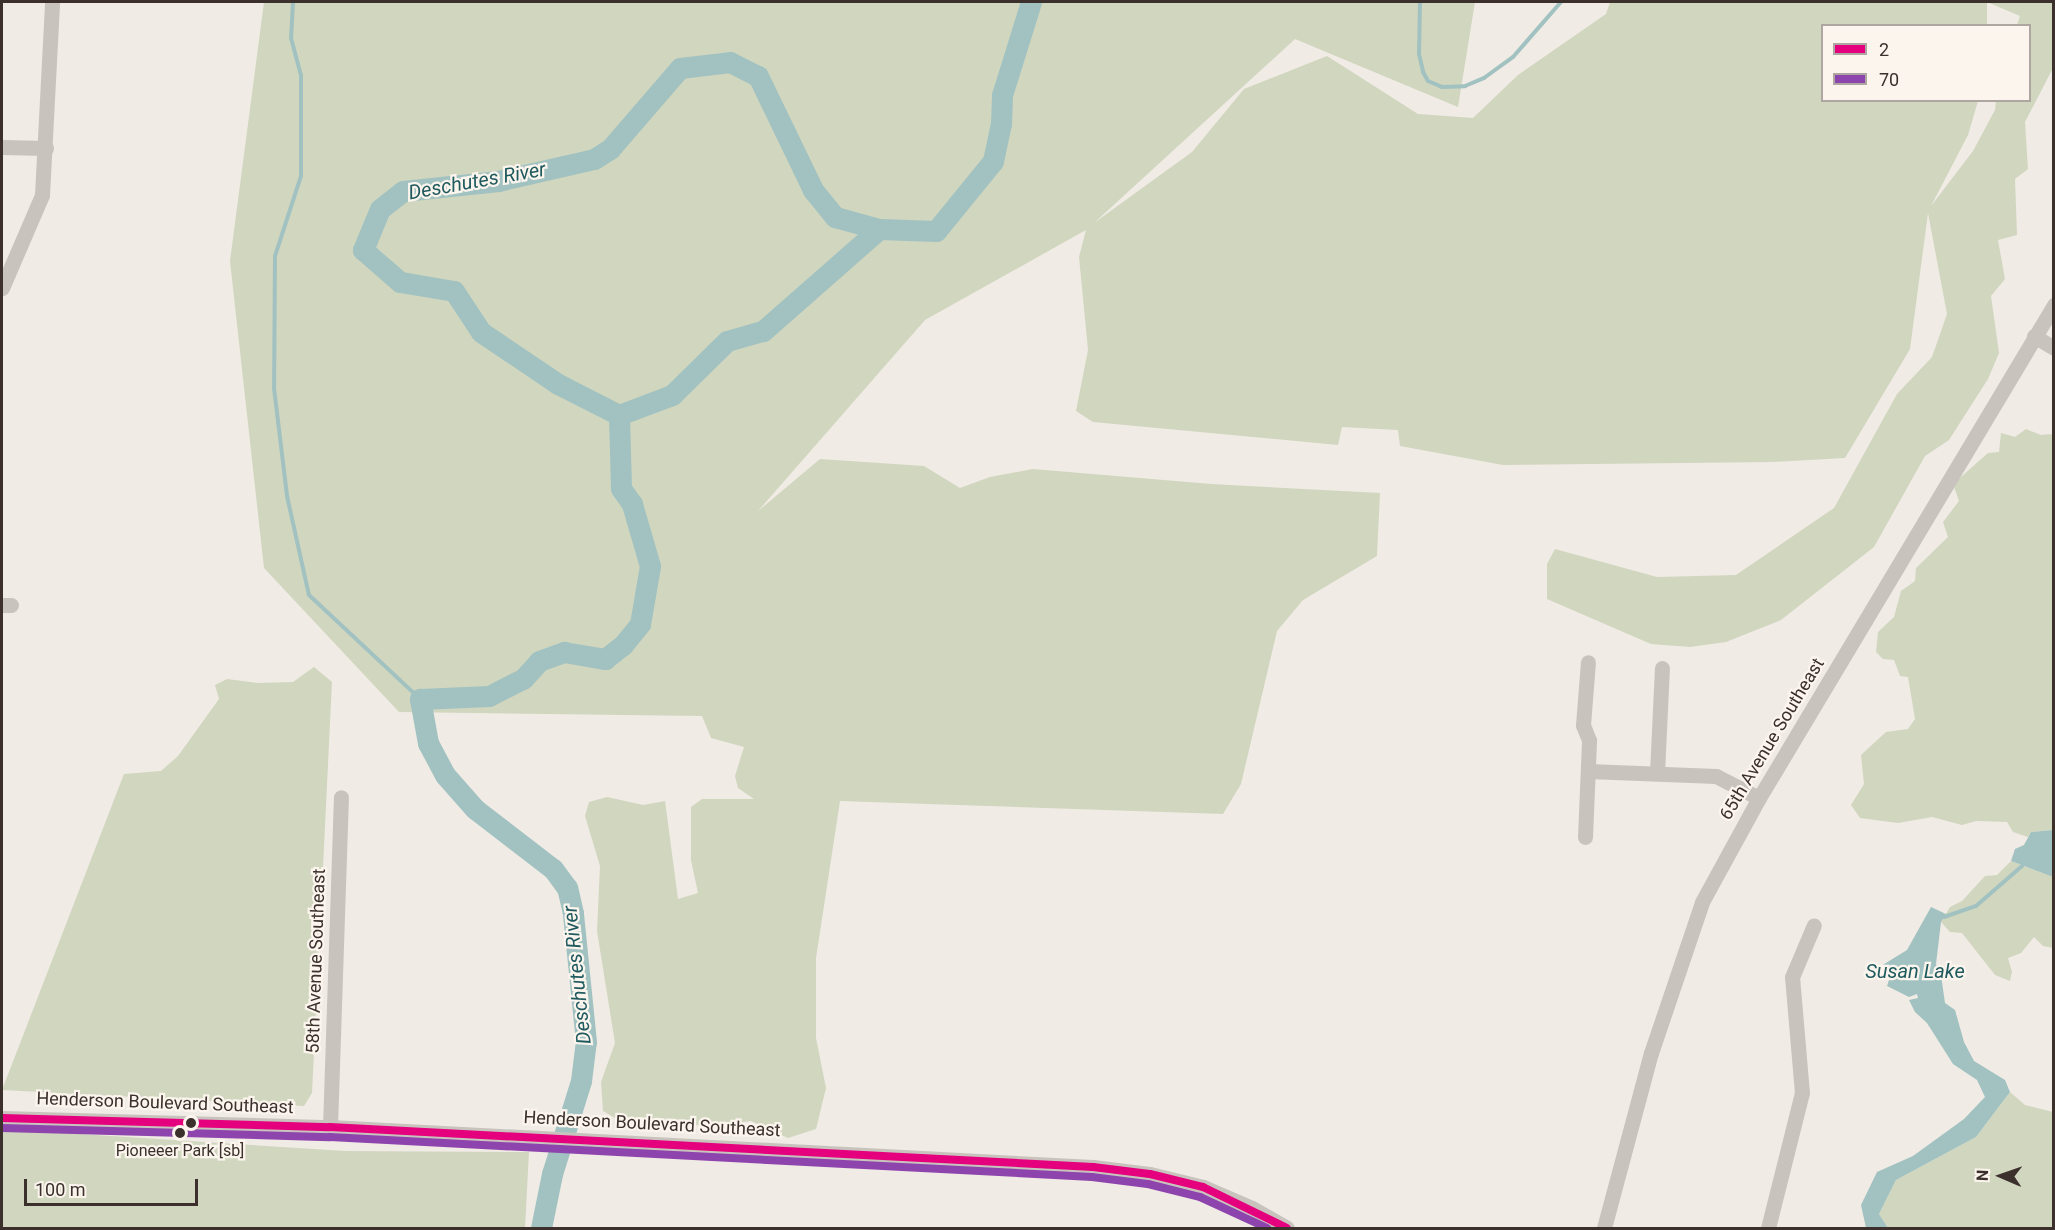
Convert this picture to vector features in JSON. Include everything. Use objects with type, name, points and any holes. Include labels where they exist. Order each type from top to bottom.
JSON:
[{"type":"street","points":[[2,288],[42,195],[52,2]]},
{"type":"street","points":[[2,147],[46,148]]},
{"type":"street","name":"65th Avenue Southeast","points":[[1604,1228],[1683,950],[1702,902],[1759,798],[2054,305]]},
{"type":"street","points":[[2034,336],[2054,348]]},
{"type":"street","points":[[1585,837],[1589,740],[1583,725],[1588,662]]},
{"type":"street","points":[[1657,773],[1662,668]]},
{"type":"street","points":[[1588,771],[1716,776],[1759,798]]},
{"type":"street","name":"58th Avenue Southeast","points":[[330,1127],[341,796]]},
{"type":"street","points":[[1768,1228],[1802,1093],[1802,1063],[1792,1017],[1792,977],[1814,925]]},
{"type":"street","name":"Henderson Boulevard Southeast","points":[[2,1118],[330,1127],[518,1136],[1150,1174],[1228,1197],[1287,1228]]},
{"type":"green space","points":[[264,2],[1475,2],[1458,107],[1295,39],[1094,223],[1192,152],[1244,89],[1327,56],[1418,114],[1473,118],[1518,75],[1606,14],[1610,2],[1987,2],[2053,2],[2054,66],[2025,122],[2028,169],[2015,179],[2017,235],[1998,240],[2005,279],[1991,296],[1999,353],[1988,379],[1949,440],[1925,456],[1874,547],[1781,620],[1726,642],[1690,647],[1651,644],[1547,599],[1547,564],[1555,549],[1657,577],[1736,575],[1834,508],[1897,394],[1932,357],[1947,314],[1928,213],[1910,349],[1845,458],[1773,462],[1503,465],[1400,446],[1398,430],[1342,427],[1338,445],[1093,422],[1076,411],[1088,350],[1079,257],[1086,230],[925,320],[758,511],[820,459],[924,466],[960,488],[990,477],[1033,469],[1211,484],[1380,493],[1377,556],[1303,600],[1277,631],[1241,784],[1223,814],[840,801],[816,958],[816,1038],[826,1088],[816,1129],[788,1138],[751,1121],[710,1126],[615,1118],[603,1111],[601,1082],[615,1043],[597,931],[600,866],[585,816],[589,802],[607,797],[643,805],[665,801],[678,899],[698,893],[691,860],[691,807],[702,799],[754,799],[738,788],[735,776],[744,747],[711,738],[702,716],[399,712],[264,568],[230,261]],"holes":[[[1987,2],[2020,16],[2017,24],[2031,24],[2031,102],[1996,102],[1995,110],[1973,151],[1931,206],[1968,135],[1978,102],[1821,102],[1821,24],[1987,24]]]},
{"type":"green space","points":[[2026,429],[2041,435],[2053,434],[2053,830],[2031,832],[2028,837],[2013,832],[2007,822],[1976,821],[1962,825],[1932,817],[1898,823],[1860,818],[1851,805],[1864,784],[1861,755],[1886,732],[1908,729],[1915,719],[1908,677],[1900,676],[1894,660],[1883,659],[1876,652],[1878,632],[1894,617],[1901,591],[1915,581],[1916,568],[1948,537],[1943,522],[1959,501],[1953,484],[1988,453],[1999,452],[2001,433],[2015,437]]},
{"type":"green space","points":[[314,667],[332,682],[312,1093],[304,1106],[2,1090],[124,774],[161,771],[178,756],[219,699],[215,685],[227,679],[258,683],[293,682]]},
{"type":"green space","points":[[2011,861],[2053,877],[2053,948],[2043,946],[2034,937],[2021,953],[2008,958],[2012,972],[2010,981],[1995,975],[1962,933],[1950,932],[1941,922],[1950,907],[1962,901],[1985,876],[1997,875]]},
{"type":"green space","points":[[2010,1092],[2025,1105],[2053,1112],[2053,1228],[1888,1228],[1879,1214],[1896,1180],[1976,1137]]},
{"type":"green space","points":[[2,1129],[345,1151],[529,1152],[525,1228],[2,1228]]},
{"type":"water","points":[[2053,830],[2053,877],[2011,861],[2015,849],[2024,845],[2031,832]]},
{"type":"water","name":"Susan Lake","points":[[1931,907],[1946,914],[1941,922],[1936,964],[1941,975],[1945,1003],[1955,1010],[1964,1042],[1974,1061],[2005,1080],[2010,1092],[1976,1137],[1896,1180],[1879,1214],[1888,1228],[1866,1228],[1861,1205],[1877,1172],[1913,1156],[1964,1119],[1985,1097],[1977,1080],[1953,1064],[1927,1023],[1915,1012],[1909,1000],[1918,998],[1917,994],[1909,997],[1887,986],[1890,977],[1885,976],[1881,966],[1907,950]]},
{"type":"waterway","points":[[293,2],[291,38],[301,75],[301,176],[275,256],[274,388],[287,496],[309,595],[420,699]]},
{"type":"waterway","name":"Deschutes River","points":[[541,1228],[552,1174],[581,1081],[586,1042],[573,913],[567,888],[553,869],[475,809],[445,775],[428,743],[420,699],[489,696],[523,679],[539,661],[564,652],[605,659],[623,645],[640,624],[650,566],[632,504],[621,488],[619,415],[558,384],[481,332],[454,291],[400,282],[363,250],[380,209],[403,191],[498,181],[594,159],[610,149],[680,68],[730,62],[758,76],[813,190],[835,217],[879,229],[936,231],[993,161],[1001,124],[1002,95],[1031,2]]},
{"type":"waterway","points":[[1420,2],[1419,54],[1423,72],[1428,81],[1442,87],[1465,86],[1484,78],[1513,57],[1561,2]]},
{"type":"waterway","name":"Deschutes River","points":[[619,415],[672,395],[727,341],[763,331],[879,229]]},
{"type":"waterway","points":[[1944,917],[1976,906],[2022,866]]},
{"type":"transit line","name":"2","points":[[2,1118],[330,1127],[1093,1167],[1150,1174],[1203,1187],[1287,1228]]},
{"type":"transit line","name":"70","points":[[2,1128],[330,1137],[1092,1177],[1148,1184],[1200,1197],[1267,1228]]},
{"type":"place","name":"Pioneeer Park [sb]","points":[[180,1133]]}]
